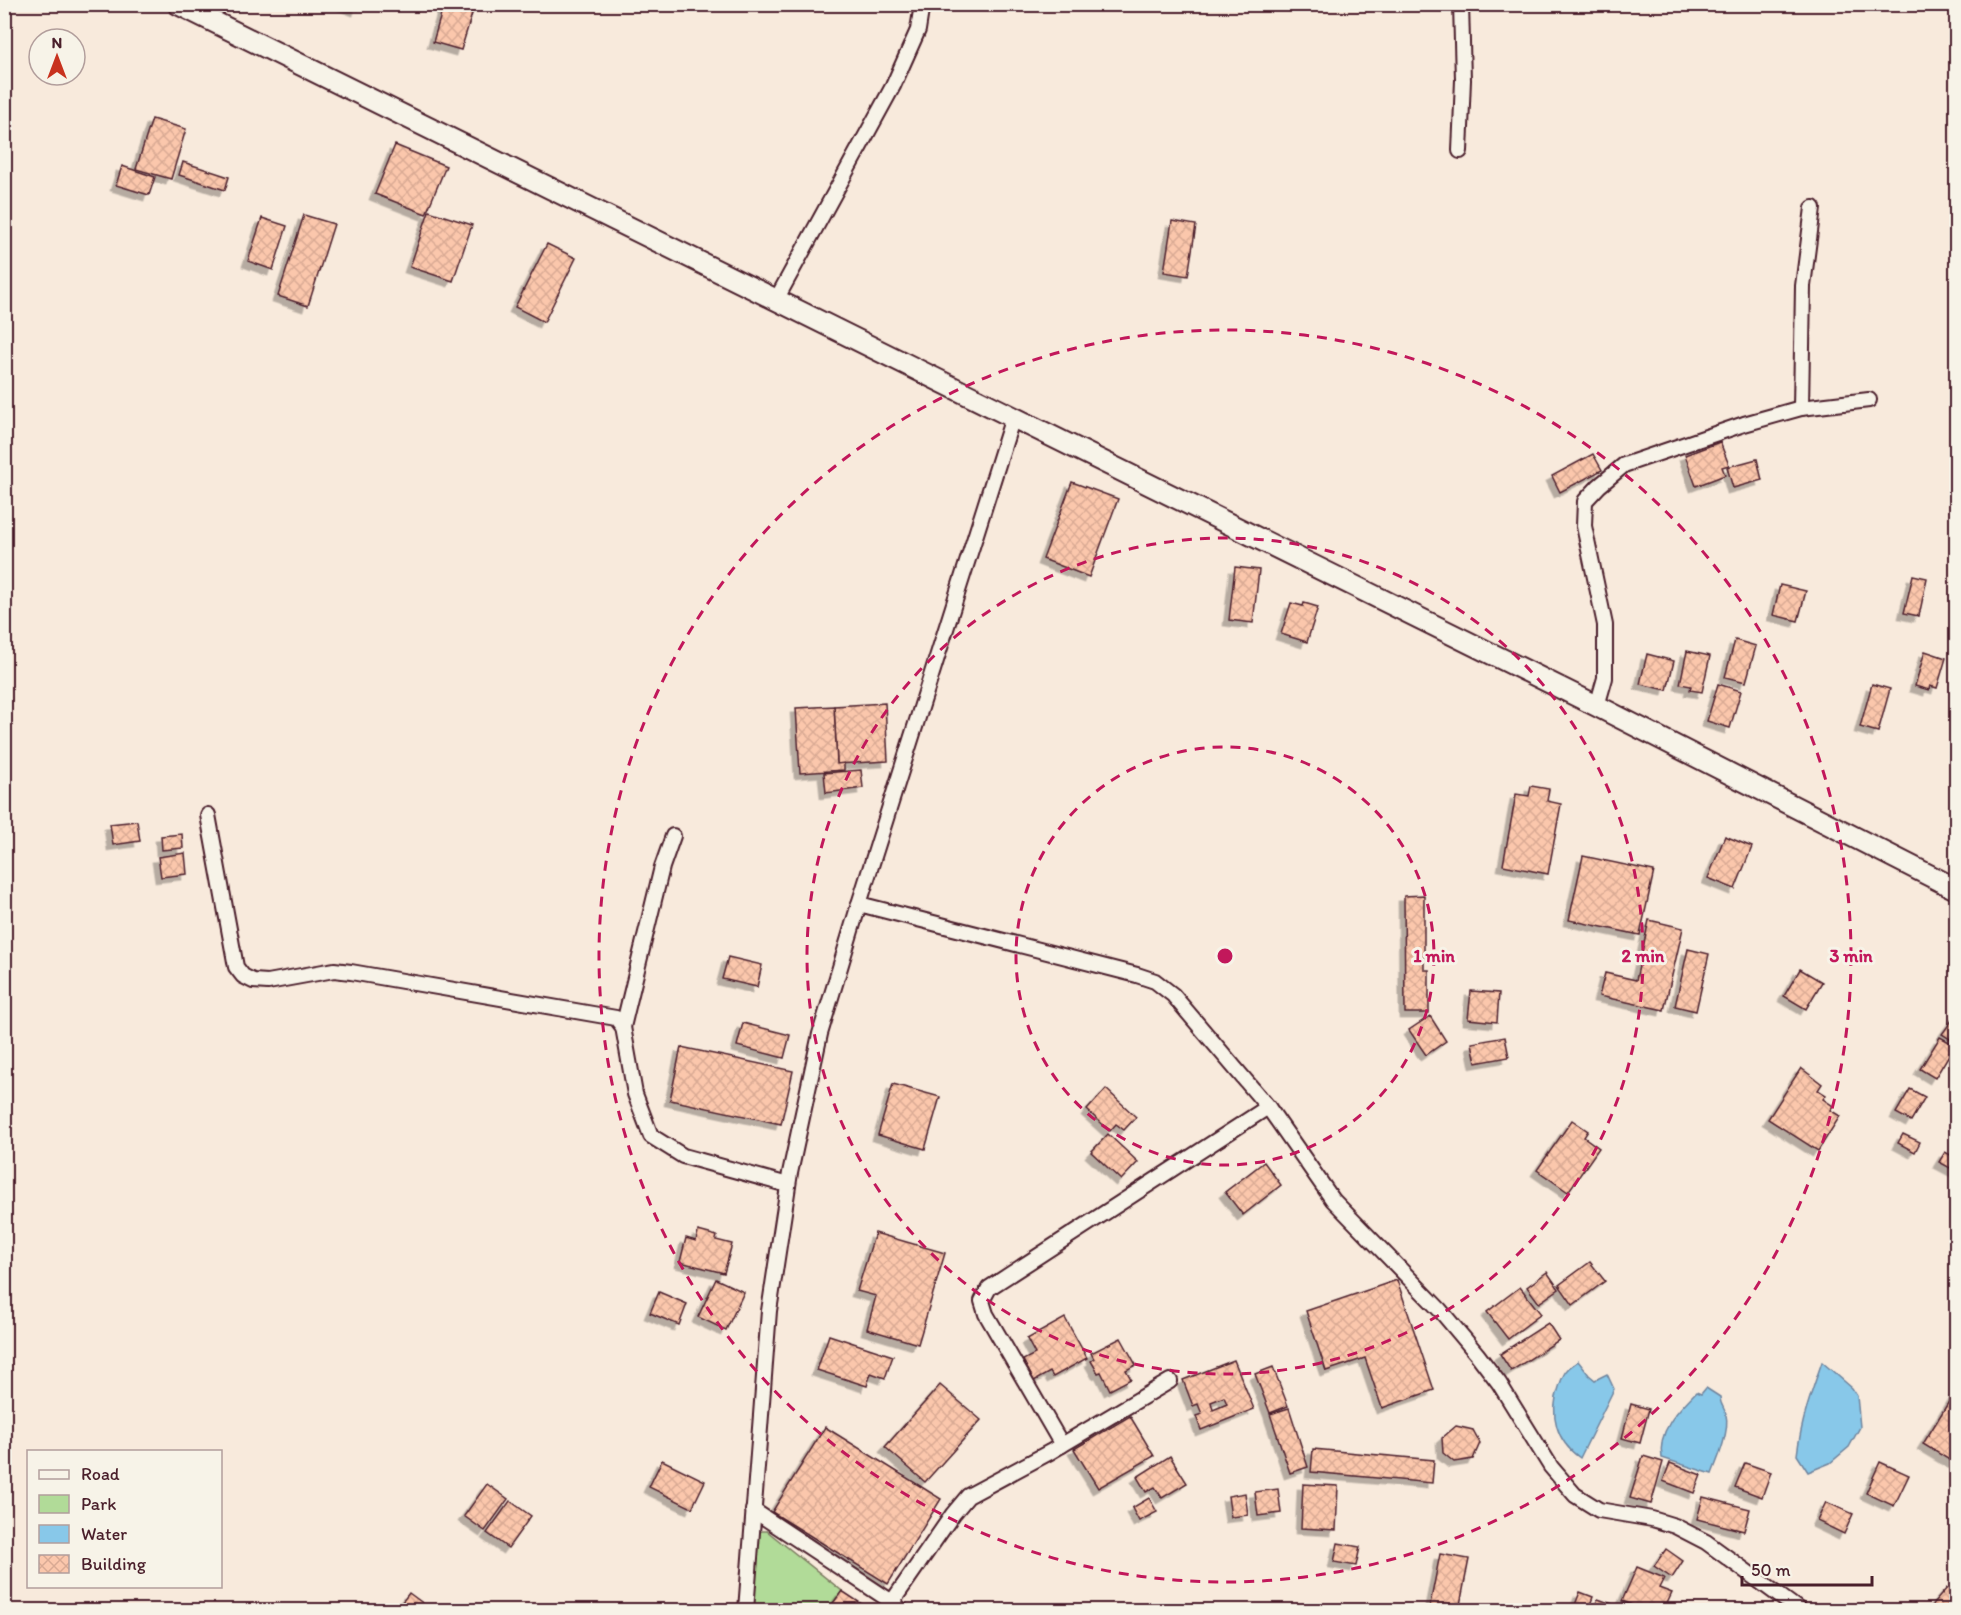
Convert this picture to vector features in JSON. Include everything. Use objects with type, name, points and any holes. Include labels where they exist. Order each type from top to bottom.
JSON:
[{"type":"street","points":[[178,4],[1597,706],[1956,889]]},
{"type":"street","points":[[776,300],[893,86],[918,30],[922,4]]},
{"type":"street","points":[[1460,151],[1463,80],[1461,4]]},
{"type":"street","points":[[1801,408],[1803,286],[1813,208]]},
{"type":"street","points":[[1597,706],[1605,678],[1605,625],[1584,526],[1585,501],[1624,465],[1744,424],[1801,408],[1869,400]]},
{"type":"street","points":[[746,1611],[770,1311],[788,1185],[820,1034],[1012,417]]},
{"type":"street","points":[[208,815],[236,967],[243,976],[253,981],[268,982],[334,970],[351,972],[616,1018],[623,1027]]},
{"type":"street","points":[[673,836],[662,867],[623,1027],[635,1094],[651,1136],[683,1156],[788,1185]]},
{"type":"street","points":[[859,904],[1155,981],[1173,995],[1268,1107],[1333,1200],[1440,1310],[1477,1354],[1499,1383],[1551,1467],[1575,1495],[1599,1510],[1653,1519],[1675,1526],[1706,1542],[1799,1611]]},
{"type":"street","points":[[1062,1445],[986,1314],[982,1301],[989,1288],[1268,1107]]},
{"type":"street","points":[[753,1510],[897,1606],[953,1514],[968,1496],[1062,1445],[1170,1381]]},
{"type":"green space","points":[[767,1531],[842,1591],[828,1610],[752,1610],[756,1532]]},
{"type":"water","points":[[1578,1361],[1595,1380],[1607,1374],[1614,1389],[1580,1458],[1565,1444],[1555,1417],[1556,1397],[1563,1376]]},
{"type":"water","points":[[1822,1362],[1852,1388],[1857,1396],[1860,1427],[1849,1447],[1830,1463],[1808,1472],[1797,1455],[1810,1396]]},
{"type":"water","points":[[1706,1388],[1720,1397],[1727,1421],[1723,1445],[1712,1474],[1662,1458],[1661,1448],[1666,1430],[1676,1414],[1696,1392],[1701,1394]]},
{"type":"building","points":[[342,4],[360,4],[358,10]]},
{"type":"building","points":[[444,4],[475,4],[461,50],[433,42]]},
{"type":"building","points":[[152,119],[186,129],[171,179],[136,169]]},
{"type":"building","points":[[395,145],[446,166],[426,214],[375,194]]},
{"type":"building","points":[[183,162],[229,177],[225,190],[179,175]]},
{"type":"building","points":[[122,166],[155,177],[149,195],[116,185]]},
{"type":"building","points":[[429,211],[472,225],[453,281],[410,267]]},
{"type":"building","points":[[304,215],[334,224],[308,306],[278,296]]},
{"type":"building","points":[[262,218],[287,226],[273,270],[248,261]]},
{"type":"building","points":[[1172,221],[1196,225],[1188,276],[1164,272]]},
{"type":"building","points":[[547,244],[576,258],[544,322],[515,307]]},
{"type":"building","points":[[1720,442],[1729,465],[1722,467],[1725,475],[1696,486],[1685,455]]},
{"type":"building","points":[[1593,454],[1602,470],[1560,492],[1552,476]]},
{"type":"building","points":[[1757,459],[1762,480],[1733,488],[1727,467]]},
{"type":"building","points":[[1072,482],[1118,499],[1089,577],[1043,559]]},
{"type":"building","points":[[1235,567],[1259,570],[1253,623],[1229,620]]},
{"type":"building","points":[[1913,575],[1927,578],[1919,616],[1904,613]]},
{"type":"building","points":[[1780,585],[1806,591],[1798,621],[1773,615]]},
{"type":"building","points":[[1291,603],[1303,606],[1304,603],[1318,607],[1307,642],[1281,634]]},
{"type":"building","points":[[1735,640],[1756,646],[1746,682],[1725,677]]},
{"type":"building","points":[[1687,651],[1710,656],[1702,692],[1690,690],[1691,686],[1680,684]]},
{"type":"building","points":[[1925,651],[1946,658],[1937,688],[1930,686],[1929,690],[1915,686]]},
{"type":"building","points":[[1647,654],[1674,661],[1667,690],[1640,684]]},
{"type":"building","points":[[1718,684],[1741,691],[1730,728],[1707,721]]},
{"type":"building","points":[[1872,684],[1890,689],[1878,732],[1860,727]]},
{"type":"building","points":[[885,703],[888,761],[837,764],[834,706]]},
{"type":"building","points":[[834,706],[837,764],[844,763],[844,770],[800,773],[796,708]]},
{"type":"building","points":[[861,770],[863,788],[826,793],[824,773]]},
{"type":"building","points":[[1531,786],[1549,789],[1547,801],[1561,804],[1548,874],[1503,865],[1516,794],[1529,796]]},
{"type":"building","points":[[137,821],[140,841],[113,845],[110,824]]},
{"type":"building","points":[[182,834],[183,848],[162,850],[161,836]]},
{"type":"building","points":[[1725,836],[1752,847],[1735,889],[1708,878]]},
{"type":"building","points":[[185,853],[187,874],[161,877],[158,857]]},
{"type":"building","points":[[1583,856],[1654,871],[1640,935],[1569,920]]},
{"type":"building","points":[[1424,895],[1424,970],[1429,970],[1429,1013],[1405,1013],[1404,896]]},
{"type":"building","points":[[1649,920],[1683,928],[1664,1010],[1599,996],[1605,973],[1636,980]]},
{"type":"building","points":[[1688,949],[1709,954],[1696,1011],[1675,1006]]},
{"type":"building","points":[[728,957],[762,965],[757,987],[722,979]]},
{"type":"building","points":[[1800,969],[1822,982],[1806,1009],[1784,996]]},
{"type":"building","points":[[1471,991],[1499,993],[1497,1022],[1468,1019]]},
{"type":"building","points":[[1956,1015],[1956,1043],[1942,1034]]},
{"type":"building","points":[[1430,1016],[1446,1041],[1426,1055],[1409,1030]]},
{"type":"building","points":[[743,1023],[790,1035],[784,1058],[737,1046]]},
{"type":"building","points":[[1505,1037],[1509,1057],[1476,1063],[1472,1043]]},
{"type":"building","points":[[1940,1037],[1955,1045],[1935,1078],[1920,1069]]},
{"type":"building","points":[[681,1047],[793,1071],[781,1124],[670,1100]]},
{"type":"building","points":[[1801,1068],[1822,1084],[1818,1090],[1826,1095],[1823,1099],[1833,1106],[1830,1110],[1840,1116],[1818,1151],[1768,1119]]},
{"type":"building","points":[[893,1084],[940,1097],[925,1149],[878,1135]]},
{"type":"building","points":[[1106,1089],[1136,1117],[1124,1130],[1116,1124],[1110,1131],[1087,1110]]},
{"type":"building","points":[[1910,1089],[1925,1097],[1911,1121],[1896,1113]]},
{"type":"building","points":[[1572,1120],[1588,1131],[1584,1137],[1599,1148],[1568,1192],[1537,1170]]},
{"type":"building","points":[[1108,1134],[1138,1162],[1121,1180],[1091,1152]]},
{"type":"building","points":[[1903,1134],[1920,1142],[1915,1152],[1898,1143]]},
{"type":"building","points":[[1945,1152],[1956,1158],[1956,1171],[1939,1162]]},
{"type":"building","points":[[1264,1162],[1281,1185],[1243,1215],[1225,1192]]},
{"type":"building","points":[[698,1231],[717,1236],[716,1240],[732,1244],[724,1273],[680,1262],[686,1238],[696,1241]]},
{"type":"building","points":[[875,1233],[945,1253],[918,1344],[867,1329],[876,1296],[857,1291]]},
{"type":"building","points":[[1590,1262],[1605,1281],[1573,1305],[1559,1285]]},
{"type":"building","points":[[1547,1272],[1559,1289],[1539,1303],[1527,1287]]},
{"type":"building","points":[[716,1279],[744,1292],[726,1330],[698,1317]]},
{"type":"building","points":[[1397,1280],[1434,1390],[1382,1408],[1365,1358],[1326,1371],[1306,1311]]},
{"type":"building","points":[[1520,1287],[1541,1314],[1508,1339],[1487,1312]]},
{"type":"building","points":[[659,1292],[687,1304],[679,1325],[650,1313]]},
{"type":"building","points":[[1065,1318],[1087,1358],[1053,1377],[1050,1372],[1034,1381],[1023,1360],[1035,1354],[1027,1339]]},
{"type":"building","points":[[1548,1323],[1559,1340],[1511,1371],[1500,1354]]},
{"type":"building","points":[[829,1335],[893,1356],[885,1378],[871,1373],[867,1386],[817,1370]]},
{"type":"building","points":[[1121,1338],[1136,1365],[1126,1370],[1131,1379],[1110,1390],[1101,1372],[1098,1373],[1091,1361],[1094,1359],[1091,1353]]},
{"type":"building","points":[[1234,1360],[1254,1409],[1201,1430],[1196,1416],[1202,1414],[1198,1404],[1193,1406],[1183,1380]],"holes":[[[1224,1397],[1227,1404],[1213,1410],[1211,1402]]]},
{"type":"building","points":[[1273,1367],[1288,1406],[1270,1413],[1255,1374]]},
{"type":"building","points":[[940,1385],[981,1420],[925,1482],[885,1447]]},
{"type":"building","points":[[1956,1390],[1956,1464],[1923,1444]]},
{"type":"building","points":[[1631,1404],[1649,1409],[1640,1443],[1622,1438]]},
{"type":"building","points":[[1289,1408],[1308,1467],[1290,1473],[1270,1414]]},
{"type":"building","points":[[1130,1416],[1154,1456],[1098,1488],[1074,1449]]},
{"type":"building","points":[[1456,1426],[1473,1430],[1480,1443],[1473,1459],[1454,1462],[1443,1453],[1442,1438]]},
{"type":"building","points":[[825,1427],[941,1499],[888,1584],[772,1512]]},
{"type":"building","points":[[1313,1449],[1434,1460],[1432,1483],[1311,1472]]},
{"type":"building","points":[[1170,1456],[1187,1483],[1162,1498],[1155,1487],[1146,1492],[1137,1477]]},
{"type":"building","points":[[1643,1456],[1663,1462],[1651,1504],[1630,1498]]},
{"type":"building","points":[[662,1460],[705,1481],[692,1508],[649,1487]]},
{"type":"building","points":[[1880,1462],[1909,1475],[1894,1506],[1866,1493]]},
{"type":"building","points":[[1670,1463],[1701,1475],[1694,1493],[1663,1481]]},
{"type":"building","points":[[1745,1463],[1771,1472],[1762,1497],[1735,1487]]},
{"type":"building","points":[[487,1484],[508,1499],[485,1531],[464,1516]]},
{"type":"building","points":[[1303,1484],[1338,1486],[1336,1530],[1301,1528]]},
{"type":"building","points":[[1278,1489],[1281,1513],[1258,1516],[1255,1492]]},
{"type":"building","points":[[1245,1493],[1248,1515],[1231,1517],[1228,1496]]},
{"type":"building","points":[[1703,1497],[1750,1509],[1744,1531],[1697,1519]]},
{"type":"building","points":[[1149,1498],[1157,1512],[1139,1521],[1132,1508]]},
{"type":"building","points":[[510,1501],[531,1516],[508,1548],[487,1533]]},
{"type":"building","points":[[1826,1502],[1853,1514],[1844,1534],[1817,1521]]},
{"type":"building","points":[[1338,1543],[1360,1547],[1356,1566],[1334,1562]]},
{"type":"building","points":[[1666,1549],[1683,1561],[1672,1578],[1654,1566]]},
{"type":"building","points":[[1440,1554],[1469,1559],[1459,1610],[1429,1610]]},
{"type":"building","points":[[1637,1567],[1664,1578],[1659,1588],[1672,1593],[1664,1610],[1645,1610],[1622,1601]]},
{"type":"building","points":[[1947,1588],[1956,1595],[1956,1610],[1928,1610]]},
{"type":"building","points":[[842,1591],[871,1610],[828,1610]]},
{"type":"building","points":[[1580,1592],[1593,1597],[1588,1610],[1573,1610]]},
{"type":"building","points":[[409,1593],[432,1610],[396,1610]]},
{"type":"building","points":[[1598,1599],[1612,1604],[1609,1610],[1593,1610]]},
{"type":"building","points":[[1299,1604],[1320,1610],[1297,1610]]}]
